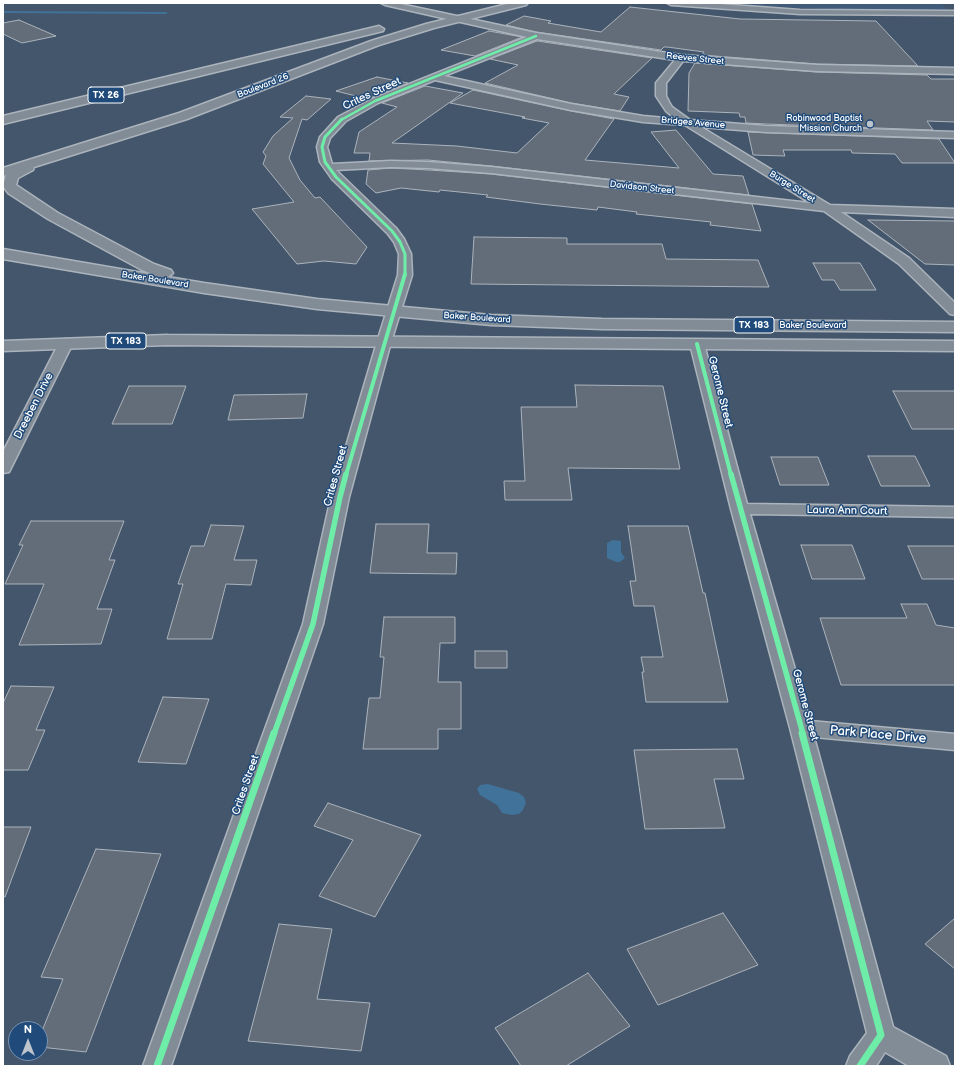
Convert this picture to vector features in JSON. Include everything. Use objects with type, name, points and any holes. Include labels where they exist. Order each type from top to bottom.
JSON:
[{"type":"main road","points":[[402,24],[491,3]]},
{"type":"main road","name":"Boulevard 26","points":[[3,172],[34,164],[184,116],[375,43],[455,19],[523,3]]},
{"type":"main road","name":"TX 26","points":[[3,120],[388,27]]},
{"type":"main road","points":[[209,70],[225,76]]},
{"type":"main road","points":[[238,81],[257,88]]},
{"type":"main road","points":[[34,164],[12,176],[9,185],[13,190],[53,216],[148,267],[204,288]]},
{"type":"main road","name":"Baker Boulevard","points":[[3,254],[204,288],[317,304],[491,320],[602,324],[955,327]]},
{"type":"main road","name":"Baker Boulevard","points":[[3,346],[167,340],[955,346]]},
{"type":"street","name":"Reeves Street","points":[[385,3],[536,36],[682,58],[817,68],[955,70]]},
{"type":"street","points":[[671,3],[800,12],[955,13]]},
{"type":"street","name":"Crites Street","points":[[157,1066],[313,624],[340,497],[384,342],[405,275],[405,254],[400,242],[392,231],[336,177],[324,162],[322,147],[325,138],[342,119],[375,101],[536,36]]},
{"type":"street","name":"Burge Street","points":[[682,58],[661,83],[661,96],[669,109],[688,123],[827,208],[904,260],[955,311]]},
{"type":"street","name":"Bridges Avenue","points":[[434,77],[571,107],[643,119],[766,128],[955,135]]},
{"type":"street","name":"Davidson Street","points":[[329,167],[391,164],[428,165],[490,170],[827,208],[955,213]]},
{"type":"street","name":"Dreeben Drive","points":[[3,468],[66,343]]},
{"type":"street","name":"Gerome Street","points":[[697,344],[740,509],[801,728],[881,1035]]},
{"type":"street","name":"Laura Ann Court","points":[[740,509],[955,512]]},
{"type":"street","name":"Park Place Drive","points":[[801,728],[955,742]]},
{"type":"street","points":[[860,1066],[881,1035],[936,1066]]},
{"type":"shaded area","points":[[706,3],[940,3],[949,11],[821,9]]},
{"type":"shaded area","points":[[613,540],[621,541],[621,552],[625,558],[620,562],[607,558],[607,543]]},
{"type":"shaded area","points":[[488,784],[519,793],[524,797],[526,803],[523,810],[519,814],[512,815],[502,813],[497,805],[480,795],[477,789],[480,785]]},
{"type":"building","points":[[630,7],[740,19],[876,21],[918,66],[817,64],[702,55],[704,52],[667,47],[664,47],[661,50],[536,32],[506,25],[524,16],[551,21],[548,23],[601,32]]},
{"type":"building","points":[[19,20],[56,36],[22,43],[3,34],[3,23]]},
{"type":"building","points":[[489,31],[522,37],[475,56],[441,50]]},
{"type":"building","points":[[537,41],[652,58],[614,94],[629,97],[620,111],[571,103],[485,83],[518,65],[490,59]]},
{"type":"building","points":[[695,63],[817,72],[927,75],[931,79],[955,79],[955,122],[927,121],[933,130],[766,124],[746,123],[745,117],[740,117],[739,113],[688,111],[689,73]]},
{"type":"building","points":[[377,77],[408,83],[368,99],[336,91]]},
{"type":"building","points":[[425,86],[463,93],[392,143],[457,146],[517,153],[549,123],[450,103],[473,90],[614,119],[585,160],[679,168],[651,132],[676,130],[713,174],[743,176],[749,195],[428,160],[369,161],[370,153],[354,153],[359,132],[397,107],[382,103]]},
{"type":"building","points":[[306,96],[331,99],[307,120],[302,119],[289,158],[300,180],[315,198],[320,197],[367,247],[356,264],[324,261],[297,264],[252,209],[294,202],[263,164],[266,156],[263,152],[273,136],[293,118],[280,117]]},
{"type":"building","points":[[748,132],[939,139],[955,163],[902,163],[895,154],[852,153],[851,150],[783,150],[785,156],[753,155]]},
{"type":"building","points":[[391,168],[491,174],[752,204],[761,231],[710,225],[711,222],[636,214],[637,212],[598,207],[597,210],[540,204],[486,197],[488,195],[440,190],[439,192],[401,188],[376,193],[366,184],[368,170]]},
{"type":"building","points":[[868,220],[955,221],[955,265],[925,264]]},
{"type":"building","points":[[474,237],[567,238],[567,244],[662,244],[666,259],[758,260],[769,287],[471,284]]},
{"type":"building","points":[[813,263],[860,263],[876,290],[840,290],[834,280],[822,280]]},
{"type":"building","points":[[575,385],[663,386],[680,469],[568,468],[572,500],[505,500],[504,481],[525,481],[521,407],[577,407]]},
{"type":"building","points":[[129,386],[186,386],[172,424],[112,424]]},
{"type":"building","points":[[893,391],[955,391],[955,429],[912,429]]},
{"type":"building","points":[[307,394],[303,418],[228,420],[234,395]]},
{"type":"building","points":[[868,456],[915,456],[930,486],[881,486]]},
{"type":"building","points":[[771,457],[818,457],[829,485],[780,485]]},
{"type":"building","points":[[31,521],[124,521],[109,560],[115,560],[97,609],[112,609],[101,644],[19,645],[44,584],[5,584],[23,545],[19,545]]},
{"type":"building","points":[[376,524],[429,524],[427,553],[457,553],[456,574],[370,573]]},
{"type":"building","points":[[211,525],[244,526],[234,560],[257,560],[251,585],[226,584],[212,639],[167,639],[183,584],[178,584],[191,546],[204,546]]},
{"type":"building","points":[[628,526],[688,526],[703,593],[705,593],[728,702],[646,702],[642,672],[644,672],[641,657],[663,657],[654,606],[634,606],[630,581],[636,581]]},
{"type":"building","points":[[801,545],[852,545],[865,579],[812,579]]},
{"type":"building","points":[[908,546],[955,546],[955,579],[922,579]]},
{"type":"building","points":[[901,604],[927,604],[936,625],[955,628],[955,685],[841,685],[820,618],[907,618]]},
{"type":"building","points":[[384,617],[455,617],[455,643],[440,643],[438,682],[461,682],[461,729],[438,729],[438,749],[363,749],[369,698],[380,698],[384,657],[380,657]]},
{"type":"building","points":[[475,651],[507,651],[507,668],[475,668]]},
{"type":"building","points":[[11,686],[54,687],[36,730],[45,730],[28,770],[3,770],[3,703]]},
{"type":"building","points":[[163,697],[209,699],[186,764],[138,762]]},
{"type":"building","points":[[737,749],[744,779],[714,779],[725,828],[645,829],[634,750]]},
{"type":"building","points":[[328,803],[421,835],[375,917],[319,896],[353,840],[314,826]]},
{"type":"building","points":[[3,827],[31,827],[5,897],[3,896]]},
{"type":"building","points":[[96,849],[161,854],[86,1052],[48,1048],[48,1021],[46,1021],[63,979],[41,977]]},
{"type":"building","points":[[723,913],[758,965],[658,1005],[627,949]]},
{"type":"building","points":[[955,918],[955,969],[925,944]]},
{"type":"building","points":[[279,924],[332,929],[317,999],[370,1003],[361,1051],[248,1041]]},
{"type":"building","points":[[588,973],[630,1026],[566,1066],[521,1066],[495,1028]]},
{"type":"waterway","points":[[3,12],[166,13]]},
{"type":"cycle path","points":[[157,1066],[313,624],[340,497],[384,342],[405,275],[405,254],[400,242],[392,231],[336,177],[325,162],[322,147],[325,137],[342,119],[375,101],[536,36]]},
{"type":"cycle path","points":[[697,344],[740,509],[801,728],[881,1035],[860,1066]]},
{"type":"place","name":"Robinwood Baptist Mission Church","points":[[870,124]]}]
